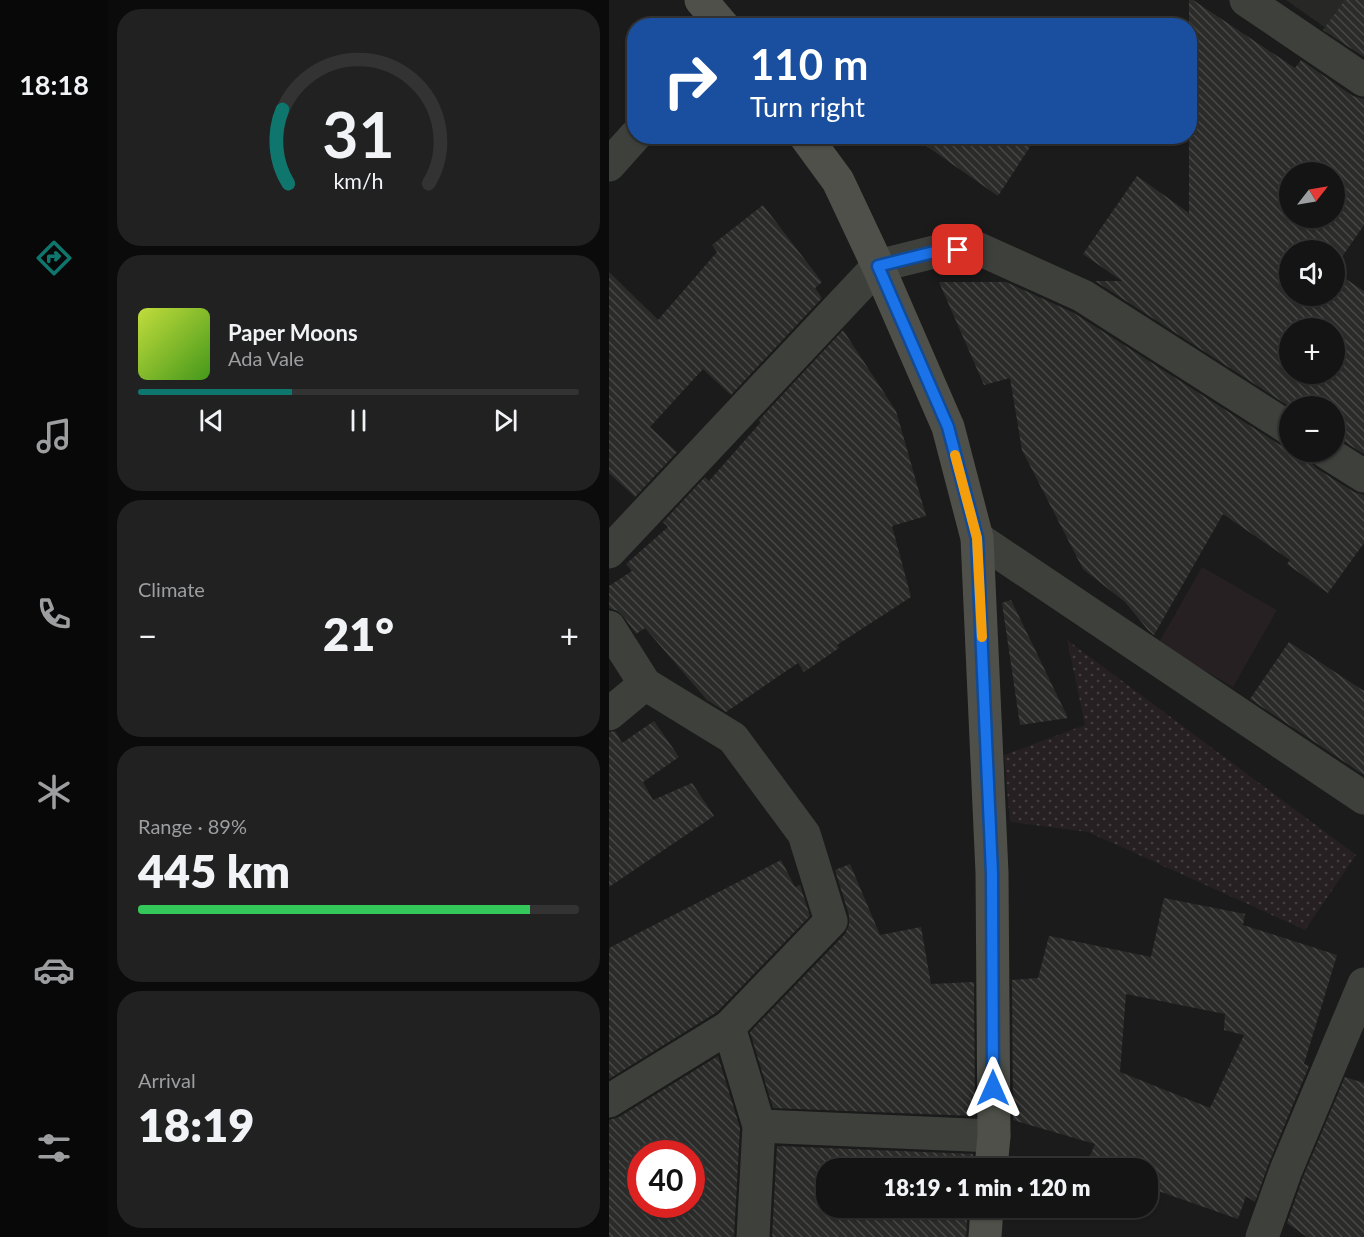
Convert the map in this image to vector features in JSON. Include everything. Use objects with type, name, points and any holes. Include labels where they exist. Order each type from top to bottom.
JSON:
[{"type":"street","points":[[701,0],[716,18]]},
{"type":"street","points":[[1247,0],[1364,80]]},
{"type":"street","points":[[609,165],[628,144]]},
{"type":"street","points":[[811,144],[838,181],[878,266],[948,427],[977,538],[992,873],[994,1136],[992,1158]]},
{"type":"street","points":[[609,552],[878,266],[938,251],[979,249],[1083,296],[1279,422]]},
{"type":"street","points":[[1342,462],[1364,476]]},
{"type":"street","points":[[977,538],[1364,798]]},
{"type":"street","points":[[609,627],[645,684],[733,738],[804,834],[831,921],[729,1027],[609,1101]]},
{"type":"street","points":[[609,714],[645,684]]},
{"type":"street","points":[[1261,1237],[1286,1170],[1364,984]]},
{"type":"street","points":[[729,1027],[759,1126],[753,1237]]},
{"type":"street","points":[[759,1126],[994,1136]]},
{"type":"street","points":[[985,1237],[986,1218]]},
{"type":"shaded area","points":[[1286,0],[1364,0],[1364,55]]},
{"type":"shaded area","points":[[1202,567],[1277,610],[1233,687],[1158,644]]},
{"type":"shaded area","points":[[1067,640],[1356,855],[1305,930],[1088,832],[1010,822],[1004,755],[1085,725]]},
{"type":"building","points":[[1189,0],[1193,0],[1295,68],[1301,60],[1353,96],[1364,99],[1364,225],[1345,253],[1345,240],[1279,240],[1279,306],[1345,306],[1345,279],[1364,291],[1364,454],[1345,442],[1345,396],[1279,396],[1279,400],[1095,281],[1122,281],[1083,254],[1137,176],[1189,213],[1189,144],[1197,144],[1197,18],[1189,18]]},
{"type":"building","points":[[1345,0],[1364,0],[1364,57],[1323,30]]},
{"type":"building","points":[[923,144],[1032,144],[998,196]]},
{"type":"building","points":[[763,205],[822,282],[815,288],[822,298],[731,395],[703,369],[650,427],[677,452],[635,497],[609,473],[609,272],[658,320],[717,252],[712,245]]},
{"type":"building","points":[[939,282],[1006,282],[1074,313],[1279,444],[1279,462],[1311,462],[1316,468],[1354,492],[1364,495],[1364,543],[1328,593],[1287,564],[1290,560],[1223,514],[1154,635],[1125,602],[1083,569],[1022,450],[1010,378],[984,385]]},
{"type":"building","points":[[843,330],[896,411],[926,516],[892,526],[911,597],[837,645],[839,648],[804,672],[798,663],[726,712],[707,700],[645,628],[636,634],[618,611],[609,608],[609,586],[632,571],[626,564],[668,527],[663,522],[705,477],[709,481],[761,422],[759,420]]},
{"type":"building","points":[[1011,600],[1068,718],[1020,725],[1002,603]]},
{"type":"building","points":[[1289,642],[1364,691],[1364,775],[1250,699]]},
{"type":"building","points":[[654,721],[679,757],[643,782],[653,800],[692,783],[714,816],[609,887],[609,732],[615,731],[622,743]]},
{"type":"building","points":[[781,860],[795,887],[800,885],[810,916],[717,1012],[609,1079],[609,948]]},
{"type":"building","points":[[850,864],[880,935],[921,927],[931,984],[974,982],[975,1116],[773,1108],[750,1032],[845,934],[849,925],[849,915],[835,870]]},
{"type":"building","points":[[1164,898],[1245,914],[1243,925],[1337,955],[1304,1064],[1309,1066],[1255,1202],[1246,1196],[1238,1219],[1158,1191],[1158,1158],[1089,1158],[1095,1144],[1013,1120],[1012,980],[1038,978],[1049,936],[1151,957]],"holes":[[[1126,994],[1225,1014],[1224,1030],[1244,1035],[1210,1108],[1120,1072]]]},
{"type":"building","points":[[718,1056],[740,1128],[734,1237],[609,1237],[609,1120],[619,1117]]},
{"type":"building","points":[[1345,1077],[1364,1083],[1364,1237],[1307,1237],[1287,1223],[1303,1177]]},
{"type":"building","points":[[777,1146],[973,1154],[973,1158],[816,1158],[816,1218],[967,1218],[966,1237],[772,1237]]},
{"type":"slow traffic","points":[[955,455],[977,538],[982,637]]},
{"type":"route","points":[[958,250],[938,251],[878,266],[948,427],[977,538],[992,873],[993,1088]]}]
